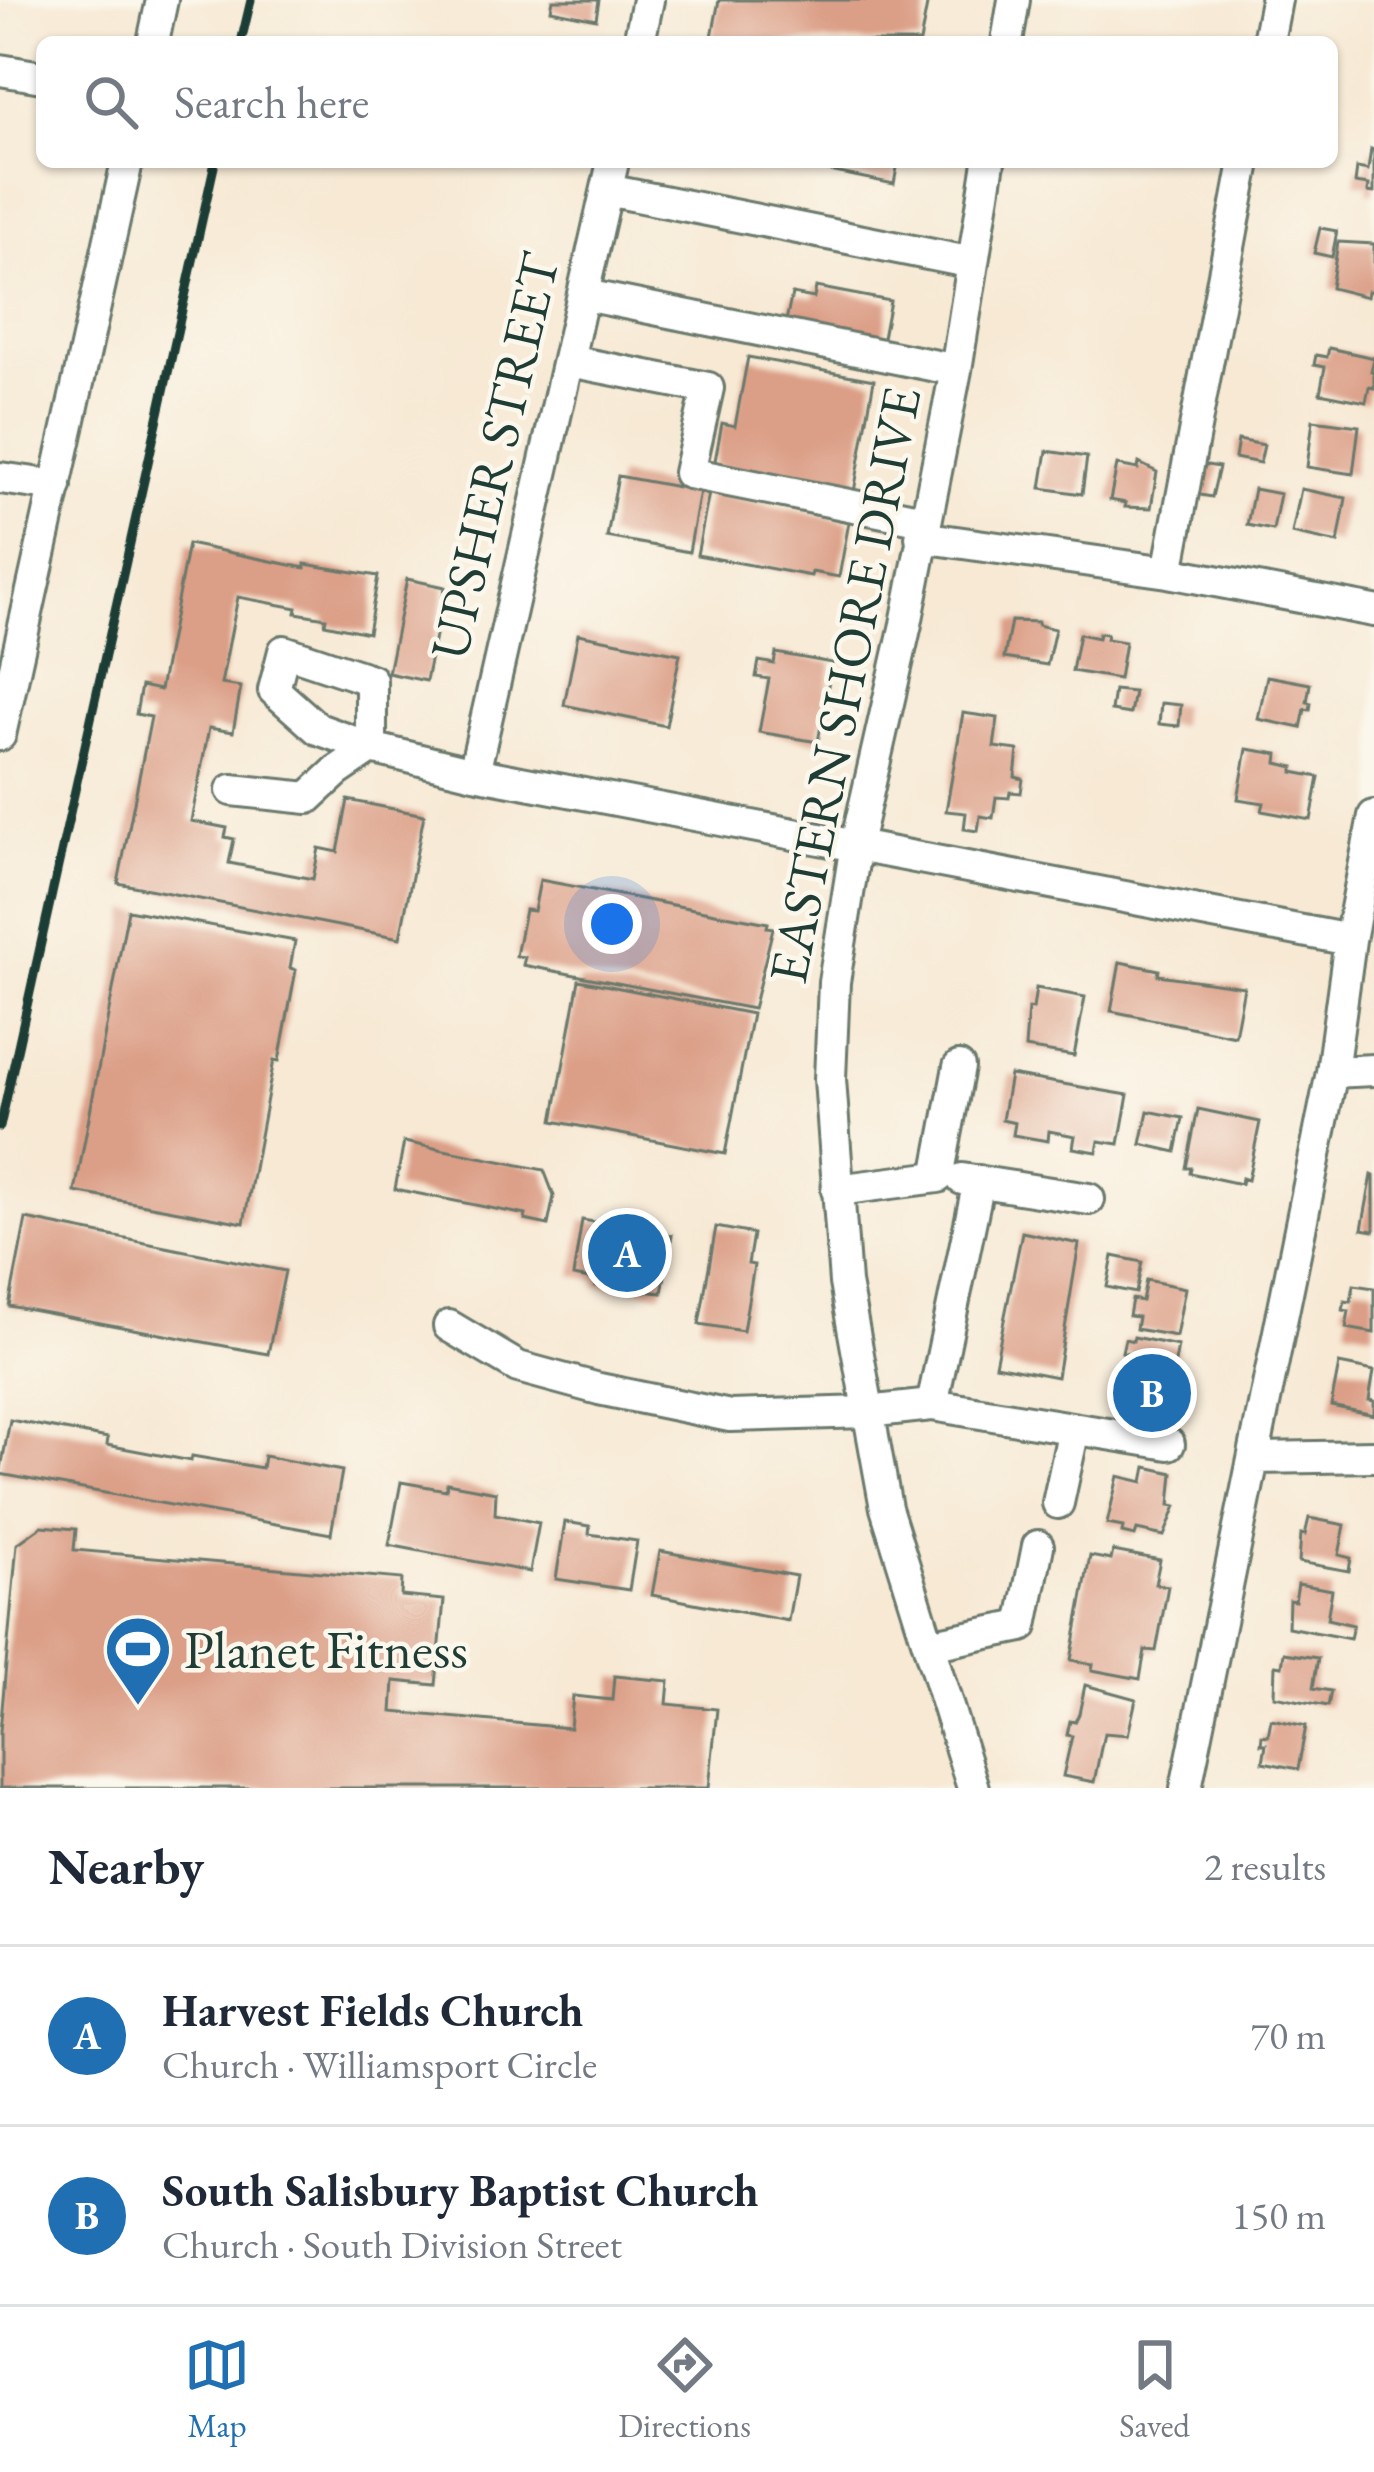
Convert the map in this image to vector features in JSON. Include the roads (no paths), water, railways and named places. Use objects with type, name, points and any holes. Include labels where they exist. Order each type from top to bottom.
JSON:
[{"type":"street","points":[[154,36],[162,0]]},
{"type":"street","points":[[640,36],[648,0]]},
{"type":"street","points":[[1008,36],[1014,0]]},
{"type":"street","points":[[1269,36],[1276,0]]},
{"type":"street","points":[[0,70],[36,76]]},
{"type":"street","points":[[2,719],[126,168]]},
{"type":"street","name":"EASTERN SHORE DRIVE","points":[[973,1788],[886,1508],[845,1283],[830,1078],[834,982],[856,844],[906,625],[956,370],[987,168]]},
{"type":"street","points":[[1168,572],[1244,168]]},
{"type":"street","points":[[610,176],[973,263]]},
{"type":"street","name":"UPSHER STREET","points":[[474,772],[610,176]]},
{"type":"street","points":[[585,295],[956,370]]},
{"type":"street","points":[[569,361],[708,388],[689,473],[922,529],[1374,610]]},
{"type":"street","points":[[0,478],[56,486]]},
{"type":"street","points":[[232,790],[308,798],[371,748],[474,772],[1350,940]]},
{"type":"street","points":[[1186,1788],[1332,1072],[1374,815]]},
{"type":"street","points":[[938,1177],[959,1067]]},
{"type":"street","points":[[1332,1072],[1374,1070]]},
{"type":"street","points":[[837,1190],[938,1177],[1089,1199]]},
{"type":"street","points":[[932,1405],[979,1181]]},
{"type":"street","points":[[449,1326],[518,1366],[599,1390],[730,1416],[932,1405],[1169,1444]]},
{"type":"street","points":[[1058,1503],[1074,1429]]},
{"type":"street","points":[[1256,1458],[1374,1456]]},
{"type":"street","points":[[929,1646],[1022,1627],[1038,1546]]},
{"type":"railway","points":[[242,36],[251,0]]},
{"type":"railway","points":[[0,1127],[214,168]]},
{"type":"place","name":"Harvest Fields Church","points":[[627,1253]]},
{"type":"place","name":"South Salisbury Baptist Church","points":[[1152,1393]]},
{"type":"place","name":"Planet Fitness","points":[[138,1708]]}]
